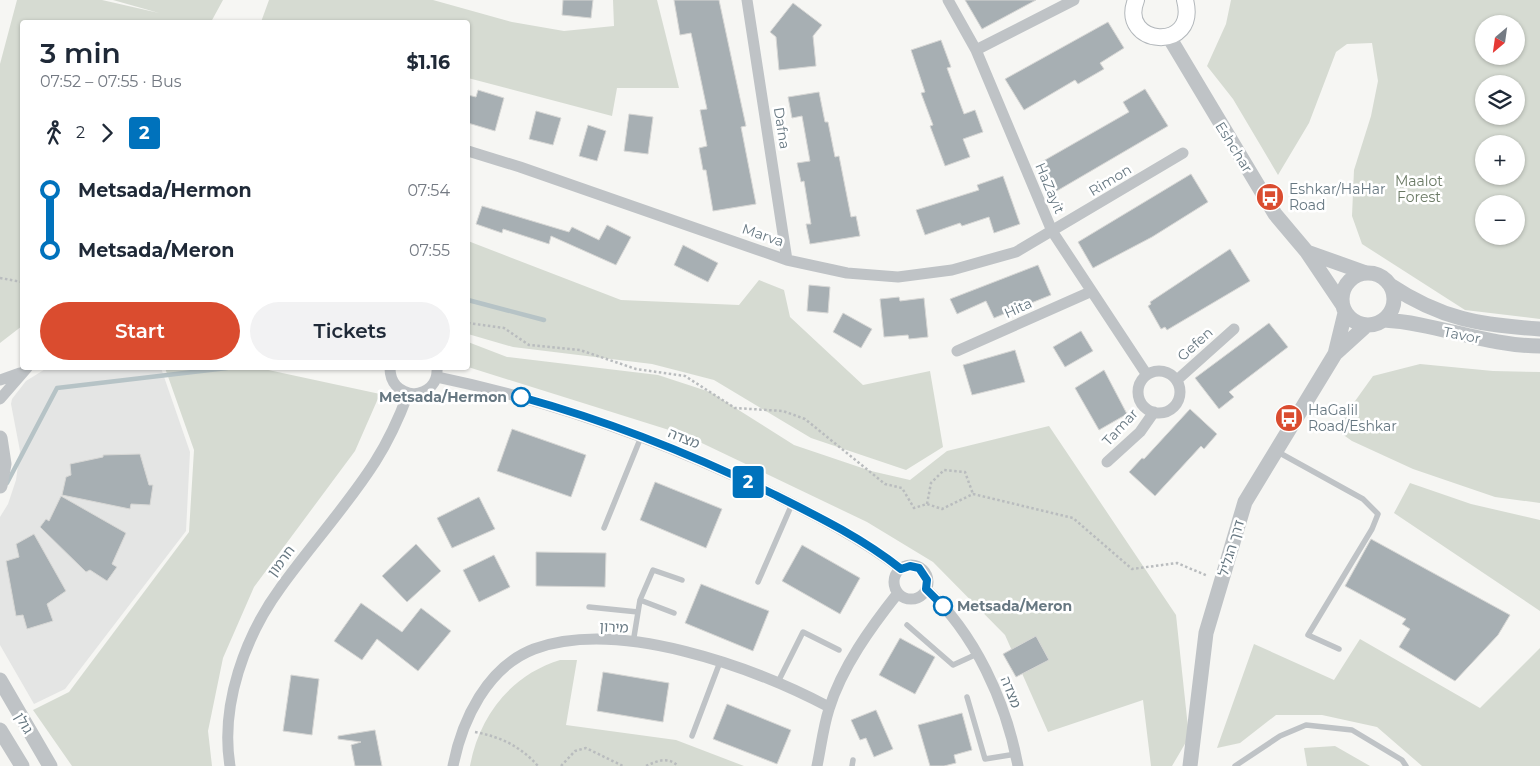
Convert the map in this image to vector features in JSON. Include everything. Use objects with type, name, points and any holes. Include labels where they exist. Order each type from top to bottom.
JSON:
[{"type":"main road","points":[[1134,2],[1135,21],[1145,34],[1161,38],[1177,33],[1186,18],[1185,0]]},
{"type":"street","name":"Dafna","points":[[747,0],[787,260]]},
{"type":"street","name":"HaZayit","points":[[948,0],[976,50],[1052,232],[1090,292],[1147,375]]},
{"type":"street","points":[[976,50],[1074,0]]},
{"type":"street","name":"Eshchar","points":[[1169,37],[1275,214],[1307,252],[1344,308]]},
{"type":"street","name":"Marva","points":[[470,153],[520,167],[787,260],[847,273],[898,277],[952,270],[1006,254],[1052,232]]},
{"type":"street","name":"Rimon","points":[[1052,232],[1182,153]]},
{"type":"street","points":[[1307,252],[1366,273],[1380,276],[1390,285],[1393,292],[1393,308],[1384,320],[1367,325],[1351,320],[1344,308],[1342,295],[1347,282],[1352,277],[1366,273]]},
{"type":"street","name":"Tavor","points":[[1390,285],[1411,299],[1445,315],[1501,326],[1540,329]]},
{"type":"street","name":"Hita","points":[[958,351],[1090,292]]},
{"type":"street","name":"דרך הגליל","points":[[1335,354],[1344,308]]},
{"type":"street","name":"Tavor","points":[[1384,320],[1402,321],[1447,332],[1522,346],[1540,346]]},
{"type":"street","name":"דרך הגליל","points":[[1190,766],[1206,633],[1245,502],[1278,451],[1335,354],[1367,325]]},
{"type":"street","name":"Gefen","points":[[1177,380],[1234,329]]},
{"type":"street","points":[[0,380],[24,370]]},
{"type":"street","points":[[0,399],[24,370]]},
{"type":"street","points":[[390,370],[394,384],[408,394],[426,391],[437,372]]},
{"type":"street","points":[[1163,371],[1177,380],[1180,391],[1174,406],[1165,412],[1154,412],[1142,403],[1139,396],[1141,381],[1147,375],[1163,371]]},
{"type":"street","name":"מצדה","points":[[437,372],[539,402],[641,437],[713,466],[840,528],[901,569]]},
{"type":"street","name":"חרמון","points":[[230,766],[229,720],[236,679],[253,635],[279,588],[374,463],[391,434],[408,394]]},
{"type":"street","name":"Tamar","points":[[1107,462],[1140,432],[1154,412]]},
{"type":"street","points":[[0,438],[4,464],[0,486]]},
{"type":"street","points":[[910,566],[923,571],[927,580],[926,589],[915,598],[906,598],[898,593],[895,588],[895,578],[901,569],[910,566]]},
{"type":"street","name":"מצדה","points":[[926,589],[950,613],[977,654],[1002,710],[1017,760]]},
{"type":"street","points":[[817,766],[829,707],[864,639],[898,593]]},
{"type":"street","name":"מירון","points":[[453,766],[463,729],[478,698],[493,678],[511,662],[533,650],[558,643],[578,641],[633,643],[670,649],[720,662],[778,682],[829,707]]},
{"type":"street","name":"גולן","points":[[0,680],[50,766]]},
{"type":"street","name":"גולן","points":[[0,730],[22,766]]},
{"type":"lane","points":[[604,528],[641,437]]},
{"type":"lane","points":[[1278,451],[1363,498],[1378,514],[1372,529],[1308,635],[1339,649]]},
{"type":"lane","points":[[758,582],[792,504]]},
{"type":"lane","points":[[633,643],[640,600],[653,570],[682,580]]},
{"type":"lane","points":[[640,600],[674,613]]},
{"type":"lane","points":[[589,606],[638,612]]},
{"type":"lane","points":[[907,626],[953,665],[977,654]]},
{"type":"lane","points":[[778,682],[803,632],[839,650]]},
{"type":"lane","points":[[692,736],[720,662]]},
{"type":"lane","points":[[967,697],[985,759],[1017,760]]},
{"type":"lane","points":[[1235,766],[1280,736],[1306,725],[1352,730],[1402,760],[1406,766]]},
{"type":"path","points":[[0,278],[20,282]]},
{"type":"path","points":[[470,323],[504,328],[529,345],[580,350],[636,369],[685,376],[735,408],[783,410],[805,419],[885,484],[902,488],[914,508],[927,504],[942,509],[973,494],[1073,518],[1132,569],[1177,564],[1221,582]]},
{"type":"path","points":[[927,504],[931,483],[944,470],[965,472],[973,494]]},
{"type":"path","points":[[463,729],[493,735],[515,745],[538,766]]},
{"type":"path","points":[[561,766],[575,751],[586,748],[599,753],[615,765],[623,766]]},
{"type":"path","points":[[646,766],[664,759],[674,761],[678,766]]},
{"type":"shaded area","points":[[44,370],[162,370],[190,452],[186,531],[65,689],[34,704],[0,645],[0,517],[8,504],[16,480],[20,451],[11,404],[12,399],[26,381]]},
{"type":"green space","points":[[17,0],[102,0],[159,13],[113,0],[223,0],[212,20],[20,20],[20,328],[0,343],[0,64]]},
{"type":"green space","points":[[269,0],[433,0],[512,22],[564,31],[614,26],[613,0],[657,0],[679,88],[617,88],[612,116],[470,79],[470,20],[262,20]]},
{"type":"green space","name":"Maalot Forest","points":[[1231,0],[1540,0],[1540,319],[1465,310],[1362,244],[1352,216],[1354,170],[1371,116],[1378,81],[1372,43],[1347,44],[1336,52],[1309,123],[1278,175],[1233,99],[1207,66],[1226,24]]},
{"type":"green space","points":[[470,242],[621,300],[739,305],[759,280],[784,290],[790,317],[863,385],[930,371],[943,447],[906,470],[811,438],[714,380],[652,364],[513,347],[470,335]]},
{"type":"green space","points":[[470,343],[507,357],[658,375],[710,392],[794,445],[871,471],[910,480],[947,451],[1049,426],[1176,615],[1189,737],[1172,766],[1151,766],[1143,700],[1048,732],[1005,635],[933,562],[867,522],[685,435],[470,368]]},
{"type":"green space","points":[[1420,364],[1493,371],[1540,372],[1540,503],[1495,497],[1413,469],[1352,441],[1335,429],[1373,376]]},
{"type":"green space","points":[[166,370],[268,370],[380,394],[355,451],[254,587],[223,658],[208,731],[212,766],[72,766],[33,710],[69,692],[189,532],[194,450]]},
{"type":"green space","points":[[1410,483],[1471,504],[1540,520],[1540,611],[1394,513]]},
{"type":"green space","points":[[1360,639],[1480,708],[1540,648],[1540,766],[1422,766],[1377,727],[1322,715],[1276,715],[1240,743],[1217,748],[1254,644],[1334,680]]},
{"type":"green space","points":[[560,660],[577,660],[566,725],[676,740],[744,766],[470,766],[481,730],[500,700],[512,687],[527,676],[542,667]]},
{"type":"green space","points":[[1335,746],[1370,766],[1307,766],[1304,748]]},
{"type":"building","points":[[563,0],[593,0],[591,18],[562,15]]},
{"type":"building","points":[[674,0],[719,0],[746,126],[741,127],[756,204],[713,211],[706,170],[703,170],[699,148],[707,146],[700,110],[707,109],[691,33],[680,35]]},
{"type":"building","points":[[965,0],[1036,0],[982,29]]},
{"type":"building","points":[[793,3],[822,25],[813,36],[816,66],[779,70],[776,37],[770,32]]},
{"type":"building","points":[[1108,22],[1124,48],[1100,63],[1104,69],[1078,84],[1075,80],[1024,110],[1005,79]]},
{"type":"building","points":[[941,40],[951,67],[947,68],[964,114],[975,110],[983,132],[963,139],[970,157],[945,166],[930,126],[933,125],[921,93],[925,92],[911,50]]},
{"type":"building","points":[[1145,89],[1168,126],[1055,192],[1038,164],[1129,112],[1123,102]]},
{"type":"building","points":[[478,90],[504,98],[495,131],[470,124],[470,96],[476,97]]},
{"type":"building","points":[[819,92],[825,122],[828,122],[835,157],[839,156],[851,217],[856,216],[860,236],[810,244],[806,224],[811,224],[804,181],[801,182],[797,163],[810,161],[802,116],[792,118],[788,97]]},
{"type":"building","points":[[536,111],[561,118],[553,145],[529,139]]},
{"type":"building","points":[[629,114],[653,117],[648,154],[624,151]]},
{"type":"building","points":[[588,125],[606,131],[597,161],[579,156]]},
{"type":"building","points":[[1191,174],[1208,202],[1152,237],[1093,268],[1078,242]]},
{"type":"building","points":[[1003,176],[1020,224],[994,233],[989,217],[962,226],[960,223],[925,235],[916,210],[979,190],[977,185]]},
{"type":"building","points":[[482,206],[569,232],[572,227],[599,240],[607,225],[631,237],[616,265],[551,236],[549,244],[503,229],[502,233],[476,224]]},
{"type":"building","points":[[683,245],[718,263],[708,282],[674,265]]},
{"type":"building","points":[[1230,249],[1250,281],[1167,330],[1165,327],[1161,329],[1148,306],[1151,304],[1150,302]]},
{"type":"building","points":[[1038,265],[1051,295],[994,318],[986,301],[957,314],[950,299]]},
{"type":"building","points":[[809,285],[830,287],[828,313],[807,311]]},
{"type":"building","points":[[899,297],[900,301],[924,298],[928,337],[909,339],[908,335],[884,337],[880,299]]},
{"type":"building","points":[[843,313],[872,329],[861,348],[833,332]]},
{"type":"building","points":[[1269,323],[1288,347],[1229,392],[1234,397],[1219,409],[1195,378]]},
{"type":"building","points":[[1081,331],[1093,351],[1065,367],[1053,347]]},
{"type":"building","points":[[1015,350],[1025,382],[972,395],[963,365]]},
{"type":"building","points":[[1104,370],[1127,414],[1099,430],[1075,388]]},
{"type":"building","points":[[1190,409],[1217,434],[1204,449],[1201,446],[1155,496],[1129,472],[1142,458],[1144,459]]},
{"type":"building","points":[[512,429],[586,455],[571,497],[497,471]]},
{"type":"building","points":[[140,454],[149,485],[153,485],[150,505],[131,504],[130,509],[62,495],[66,477],[71,475],[70,464],[103,457],[103,455]]},
{"type":"building","points":[[655,482],[722,509],[706,548],[640,520]]},
{"type":"building","points":[[61,496],[126,533],[112,564],[117,567],[107,581],[90,570],[86,572],[40,527],[46,519],[49,521]]},
{"type":"building","points":[[479,497],[495,529],[452,548],[437,518]]},
{"type":"building","points":[[34,534],[66,591],[47,604],[53,621],[27,629],[23,615],[16,616],[6,561],[19,557],[16,544]]},
{"type":"building","points":[[1371,539],[1510,615],[1498,635],[1455,681],[1399,647],[1410,629],[1402,624],[1406,619],[1345,586]]},
{"type":"building","points":[[416,544],[441,571],[407,602],[382,576]]},
{"type":"building","points":[[802,545],[860,578],[840,614],[782,581]]},
{"type":"building","points":[[536,552],[606,553],[605,587],[536,586]]},
{"type":"building","points":[[494,555],[510,587],[479,602],[463,570]]},
{"type":"building","points":[[701,584],[769,611],[753,651],[685,623]]},
{"type":"building","points":[[361,603],[402,632],[421,608],[451,631],[418,671],[377,639],[362,660],[334,641]]},
{"type":"building","points":[[1036,636],[1049,660],[1016,677],[1003,654]]},
{"type":"building","points":[[900,638],[935,657],[915,694],[879,675]]},
{"type":"building","points":[[603,672],[669,683],[663,722],[597,711]]},
{"type":"building","points":[[291,675],[319,679],[312,735],[283,731]]},
{"type":"building","points":[[727,704],[791,730],[777,764],[713,739]]},
{"type":"building","points":[[876,710],[893,749],[874,757],[866,738],[860,740],[851,720]]},
{"type":"building","points":[[962,713],[972,750],[954,755],[956,763],[944,766],[930,766],[918,725]]},
{"type":"building","points":[[375,730],[382,766],[355,766],[351,745],[361,742],[338,739],[338,736]]},
{"type":"waterway","points":[[470,301],[544,320]]},
{"type":"waterway","points":[[7,483],[57,388],[210,370]]},
{"type":"bus line","name":"2","points":[[521,397],[582,415],[669,448],[713,466],[798,506],[840,528],[901,569],[910,566],[919,568],[923,571],[927,580],[926,589],[943,606]]},
{"type":"place","name":"Eshkar/HaHar Road","points":[[1270,197]]},
{"type":"place","name":"Metsada/Hermon","points":[[521,397]]},
{"type":"place","name":"HaGalil Road/Eshkar","points":[[1289,418]]},
{"type":"place","name":"Metsada/Meron","points":[[943,606]]}]
